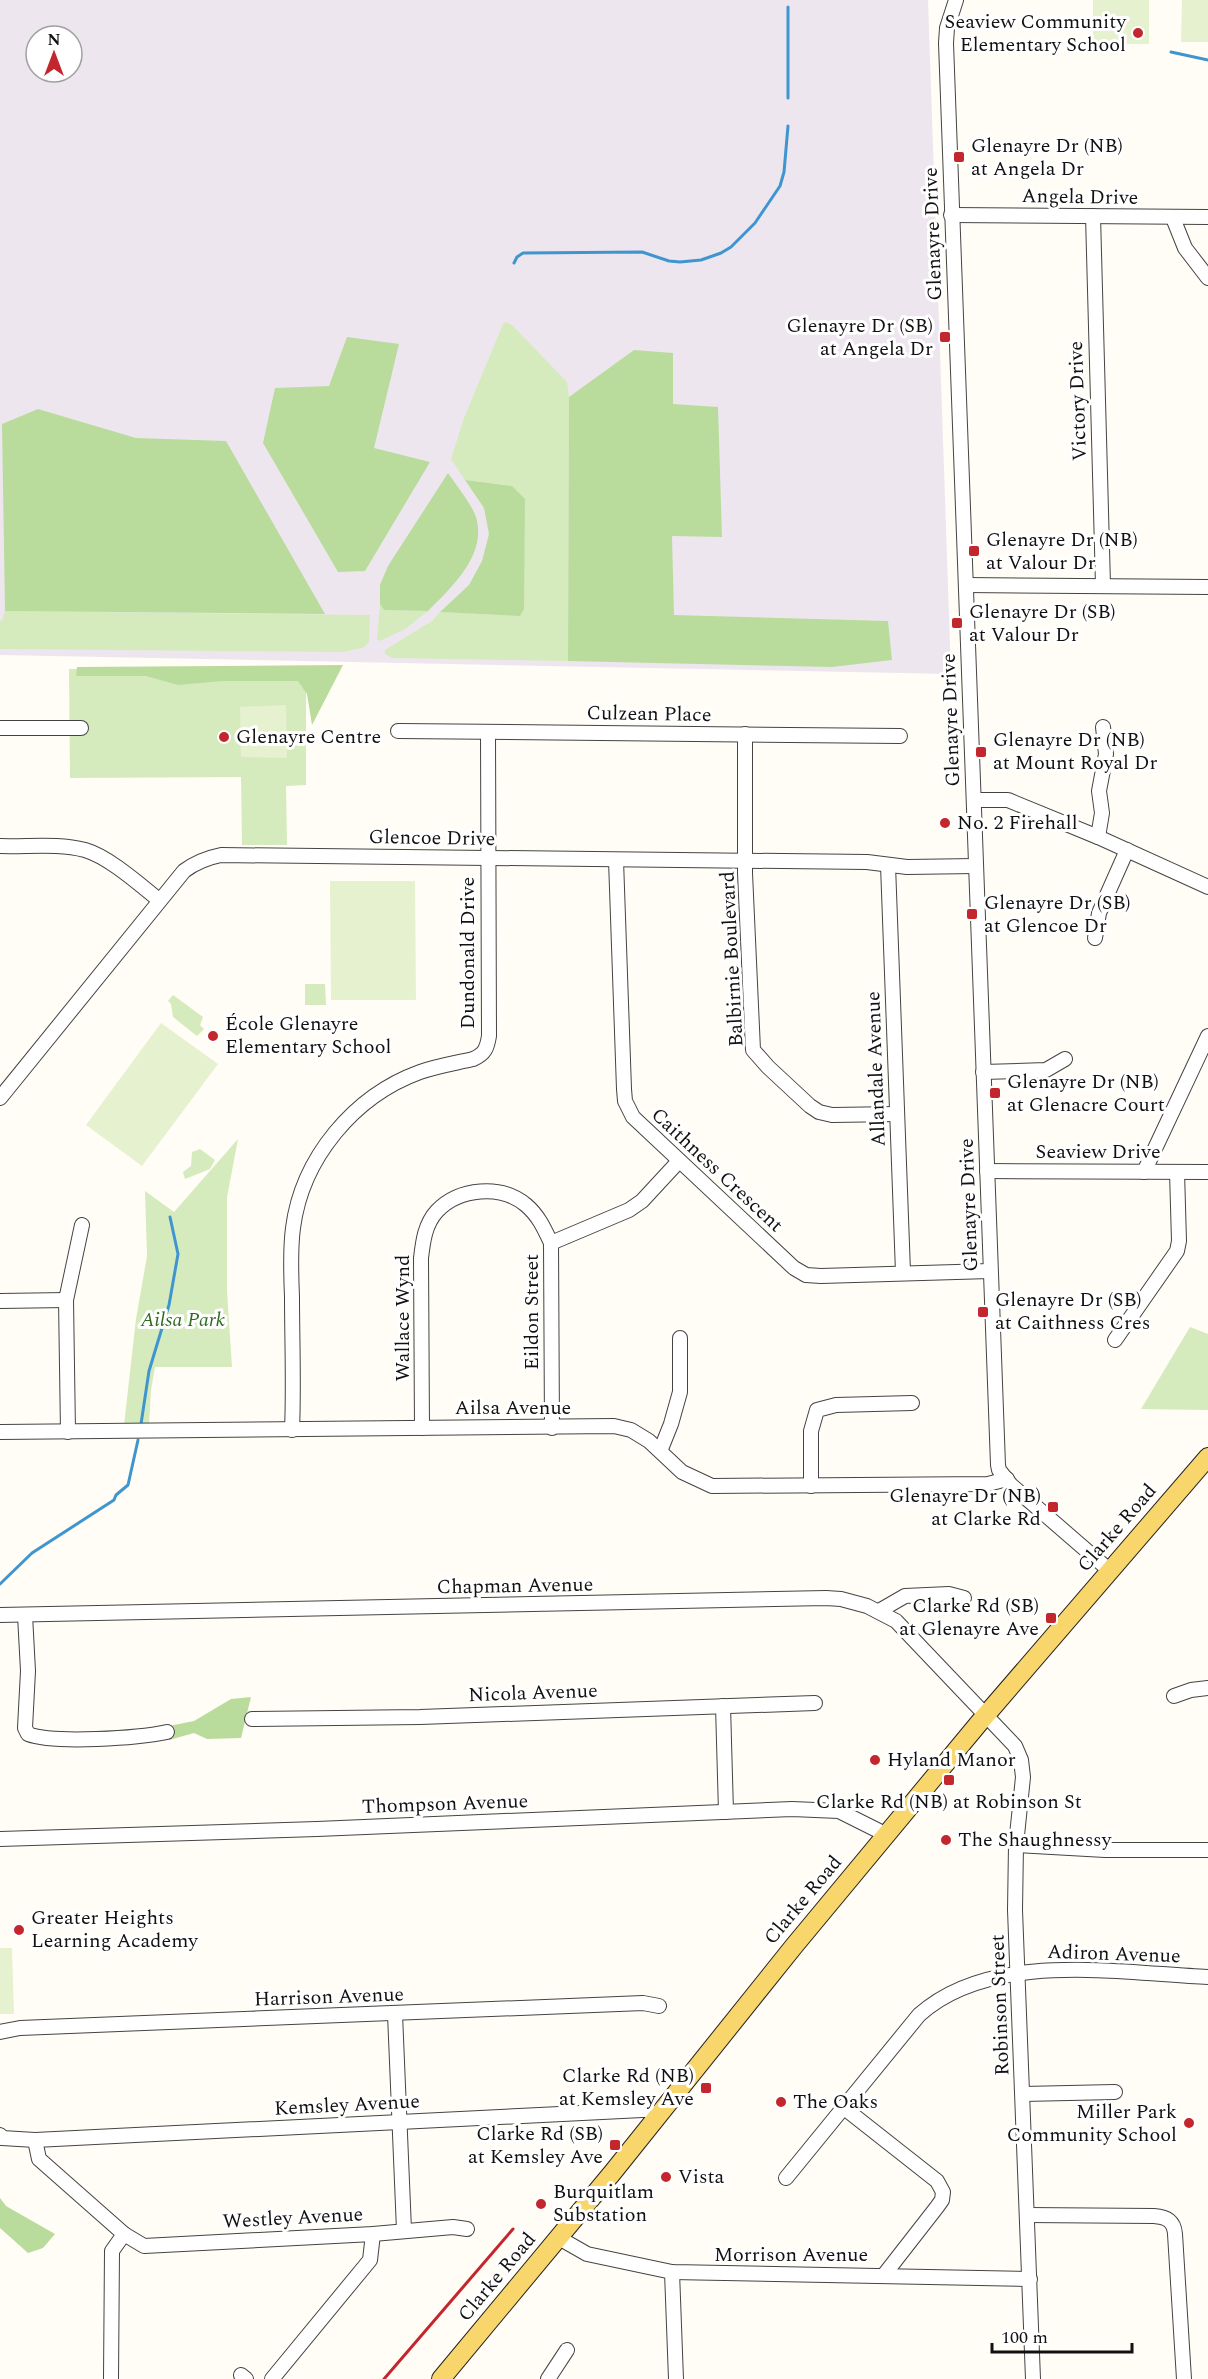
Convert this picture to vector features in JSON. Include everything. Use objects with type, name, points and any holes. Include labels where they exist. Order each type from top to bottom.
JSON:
[{"type":"main road","name":"Clarke Road","points":[[441,2379],[559,2238],[794,1946],[986,1714],[1208,1457]]},
{"type":"street","name":"Glenayre Drive","points":[[956,0],[947,28],[946,43],[997,1459],[999,1470],[1007,1479],[1109,1570]]},
{"type":"street","name":"Angela Drive","points":[[951,215],[1208,217]]},
{"type":"street","name":"Victory Drive","points":[[1093,216],[1103,585]]},
{"type":"street","points":[[1173,218],[1185,248],[1208,278]]},
{"type":"street","points":[[966,585],[1208,587]]},
{"type":"street","points":[[1098,837],[1102,813],[1099,791],[1106,754],[1103,727]]},
{"type":"street","points":[[0,728],[81,728]]},
{"type":"street","name":"Culzean Place","points":[[398,731],[900,736]]},
{"type":"street","name":"Dundonald Drive","points":[[292,1430],[291,1259],[293,1227],[304,1184],[314,1163],[335,1132],[354,1112],[372,1098],[420,1072],[481,1056],[487,1048],[489,1036],[488,732]]},
{"type":"street","name":"Balbirnie Boulevard","points":[[745,735],[746,861],[752,1040],[756,1054],[819,1112],[832,1115],[897,1114]]},
{"type":"street","points":[[974,800],[1008,800],[1098,837],[1208,887]]},
{"type":"street","points":[[0,846],[68,847],[87,850],[102,857],[159,900]]},
{"type":"street","points":[[1095,938],[1099,913],[1127,850]]},
{"type":"street","name":"Glencoe Drive","points":[[0,1098],[159,900],[190,867],[208,857],[221,855],[867,862],[907,867],[975,866]]},
{"type":"street","name":"Caithness Crescent","points":[[616,860],[625,1101],[633,1117],[794,1268],[806,1275],[990,1271]]},
{"type":"street","name":"Allandale Avenue","points":[[888,864],[903,1272]]},
{"type":"street","points":[[1144,1172],[1208,1036]]},
{"type":"street","points":[[983,1072],[1046,1070],[1065,1059]]},
{"type":"street","name":"Eildon Street","points":[[552,1428],[551,1242],[629,1210],[642,1201],[679,1161]]},
{"type":"street","name":"Seaview Drive","points":[[987,1171],[1208,1172]]},
{"type":"street","points":[[1115,1340],[1177,1251],[1179,1241],[1177,1172]]},
{"type":"street","name":"Wallace Wynd","points":[[422,1428],[421,1258],[428,1224],[448,1202],[476,1191],[492,1191],[509,1195],[525,1204],[541,1221],[551,1242]]},
{"type":"street","points":[[68,1432],[66,1300],[82,1225]]},
{"type":"street","points":[[0,1300],[66,1300]]},
{"type":"street","points":[[660,1449],[671,1424],[680,1392],[680,1338]]},
{"type":"street","points":[[811,1486],[811,1431],[817,1410],[836,1405],[912,1403]]},
{"type":"street","name":"Ailsa Avenue","points":[[0,1432],[614,1426],[631,1430],[660,1449],[682,1472],[712,1486],[988,1484],[1007,1479]]},
{"type":"street","points":[[879,1611],[905,1596],[949,1594],[964,1598]]},
{"type":"street","name":"Chapman Avenue","points":[[0,1615],[826,1598],[854,1602],[879,1611],[896,1621],[986,1714]]},
{"type":"street","points":[[25,1615],[28,1671],[25,1728],[28,1734],[47,1738],[132,1737],[167,1732]]},
{"type":"street","points":[[1174,1696],[1191,1690],[1208,1688]]},
{"type":"street","name":"Nicola Avenue","points":[[252,1719],[420,1717],[815,1703]]},
{"type":"street","points":[[723,1706],[726,1812]]},
{"type":"street","name":"Robinson Street","points":[[986,1714],[1015,1746],[1021,1760],[1023,1777],[1016,1845],[1015,1910],[1033,2379]]},
{"type":"street","name":"Thompson Avenue","points":[[0,1839],[317,1829],[792,1809],[838,1811],[887,1835]]},
{"type":"street","points":[[1016,1845],[1105,1850],[1208,1850]]},
{"type":"street","name":"Adiron Avenue","points":[[786,2178],[927,2007],[969,1986],[1018,1972],[1160,1972],[1208,1977]]},
{"type":"street","name":"Harrison Avenue","points":[[0,2032],[20,2028],[643,2003],[659,2006]]},
{"type":"street","points":[[395,2014],[404,2230]]},
{"type":"street","points":[[1023,2094],[1115,2092]]},
{"type":"street","points":[[843,2107],[937,2181],[943,2192],[937,2207],[884,2275]]},
{"type":"street","name":"Kemsley Avenue","points":[[0,2135],[2,2138],[35,2140],[648,2110],[657,2118]]},
{"type":"street","name":"Westley Avenue","points":[[35,2140],[39,2158],[124,2234],[144,2246],[373,2234],[453,2227],[466,2229]]},
{"type":"street","points":[[1027,2215],[1154,2216],[1171,2221],[1175,2234],[1184,2379]]},
{"type":"street","points":[[111,2379],[112,2251],[124,2234]]},
{"type":"street","points":[[272,2379],[370,2260],[373,2234]]},
{"type":"street","name":"Morrison Avenue","points":[[559,2238],[587,2254],[672,2272],[1030,2279]]},
{"type":"street","points":[[672,2272],[676,2379]]},
{"type":"street","points":[[548,2379],[567,2350]]},
{"type":"shaded area","points":[[0,0],[928,0],[951,674],[0,655]]},
{"type":"green space","points":[[1093,0],[1149,0],[1149,44],[1093,44]]},
{"type":"green space","points":[[1182,0],[1208,0],[1208,42],[1181,42]]},
{"type":"green space","points":[[506,322],[512,325],[567,382],[569,397],[568,661],[392,658],[385,654],[385,650],[432,621],[440,612],[520,616],[512,486],[465,480],[451,459],[464,418],[503,324]]},
{"type":"green space","points":[[347,337],[399,344],[374,448],[430,462],[365,571],[338,572],[263,443],[275,388],[329,386]]},
{"type":"green space","points":[[634,350],[673,353],[673,404],[718,407],[722,537],[672,536],[674,615],[888,621],[892,660],[832,667],[568,661],[569,397]]},
{"type":"green space","points":[[38,409],[136,438],[226,441],[325,614],[5,611],[2,424]]},
{"type":"green space","points":[[448,473],[476,516],[478,534],[471,559],[456,582],[428,611],[384,610],[380,604],[380,585],[388,566]]},
{"type":"green space","points":[[465,480],[512,486],[525,499],[524,609],[520,616],[440,612],[469,585],[482,561],[489,534],[484,508]]},
{"type":"green space","points":[[380,604],[384,610],[428,611],[405,629],[380,641],[377,639]]},
{"type":"green space","points":[[5,611],[370,615],[369,642],[363,648],[342,652],[0,649],[0,620],[2,621]]},
{"type":"green space","points":[[343,665],[312,725],[307,694],[298,681],[222,681],[178,685],[146,676],[76,676],[77,667]]},
{"type":"green space","points":[[306,668],[306,785],[286,786],[287,845],[242,845],[241,777],[70,778],[69,669]]},
{"type":"green space","points":[[286,705],[287,758],[241,757],[240,707]]},
{"type":"green space","points":[[330,881],[415,881],[416,1000],[331,1000]]},
{"type":"green space","points":[[305,984],[325,984],[326,1005],[305,1005]]},
{"type":"green space","points":[[173,995],[203,1017],[200,1025],[204,1029],[197,1036],[173,1017],[171,1004],[168,1001]]},
{"type":"green space","points":[[161,1023],[218,1064],[142,1166],[86,1125]]},
{"type":"green space","name":"Ailsa Park","points":[[238,1139],[227,1197],[227,1291],[232,1367],[155,1367],[149,1425],[124,1425],[136,1319],[147,1256],[145,1191],[174,1212]]},
{"type":"green space","points":[[200,1149],[215,1160],[210,1169],[185,1179],[183,1172],[191,1166],[192,1152]]},
{"type":"green space","points":[[1190,1327],[1208,1334],[1208,1410],[1141,1409]]},
{"type":"green space","points":[[251,1697],[241,1738],[207,1739],[194,1733],[169,1740],[169,1726],[194,1721],[231,1699]]},
{"type":"green space","points":[[0,1948],[12,1948],[14,2014],[0,2014]]},
{"type":"green space","points":[[0,2198],[6,2206],[55,2234],[43,2248],[28,2253],[0,2228]]},
{"type":"waterway","points":[[788,7],[788,98]]},
{"type":"waterway","points":[[1171,52],[1208,60]]},
{"type":"waterway","points":[[514,263],[523,253],[642,252],[669,261],[680,262],[701,260],[721,253],[731,247],[755,223],[780,186],[784,172],[788,126]]},
{"type":"waterway","points":[[141,1424],[149,1371],[169,1305],[178,1254],[170,1217]]},
{"type":"waterway","points":[[0,1584],[32,1553],[114,1500],[116,1495],[128,1485],[138,1440]]},
{"type":"railway","points":[[384,2379],[513,2229]]},
{"type":"place","name":"Seaview Community Elementary School","points":[[1138,33]]},
{"type":"place","name":"Glenayre Dr (NB) at Angela Dr","points":[[959,157]]},
{"type":"place","name":"Glenayre Dr (SB) at Angela Dr","points":[[945,337]]},
{"type":"place","name":"Glenayre Dr (NB) at Valour Dr","points":[[974,551]]},
{"type":"place","name":"Glenayre Dr (SB) at Valour Dr","points":[[957,623]]},
{"type":"place","name":"Glenayre Centre","points":[[224,737]]},
{"type":"place","name":"Glenayre Dr (NB) at Mount Royal Dr","points":[[981,752]]},
{"type":"place","name":"No. 2 Firehall","points":[[945,823]]},
{"type":"place","name":"Glenayre Dr (SB) at Glencoe Dr","points":[[972,914]]},
{"type":"place","name":"École Glenayre Elementary School","points":[[213,1036]]},
{"type":"place","name":"Glenayre Dr (NB) at Glenacre Court","points":[[995,1093]]},
{"type":"place","name":"Glenayre Dr (SB) at Caithness Cres","points":[[983,1312]]},
{"type":"place","name":"Glenayre Dr (NB) at Clarke Rd","points":[[1053,1507]]},
{"type":"place","name":"Clarke Rd (SB) at Glenayre Ave","points":[[1051,1618]]},
{"type":"place","name":"Hyland Manor","points":[[875,1760]]},
{"type":"place","name":"Clarke Rd (NB) at Robinson St","points":[[949,1780]]},
{"type":"place","name":"The Shaughnessy","points":[[946,1840]]},
{"type":"place","name":"Greater Heights Learning Academy","points":[[19,1930]]},
{"type":"place","name":"Clarke Rd (NB) at Kemsley Ave","points":[[706,2088]]},
{"type":"place","name":"The Oaks","points":[[781,2102]]},
{"type":"place","name":"Miller Park Community School","points":[[1189,2123]]},
{"type":"place","name":"Clarke Rd (SB) at Kemsley Ave","points":[[615,2145]]},
{"type":"place","name":"Vista","points":[[666,2177]]},
{"type":"place","name":"Burquitlam Substation","points":[[541,2204]]}]
